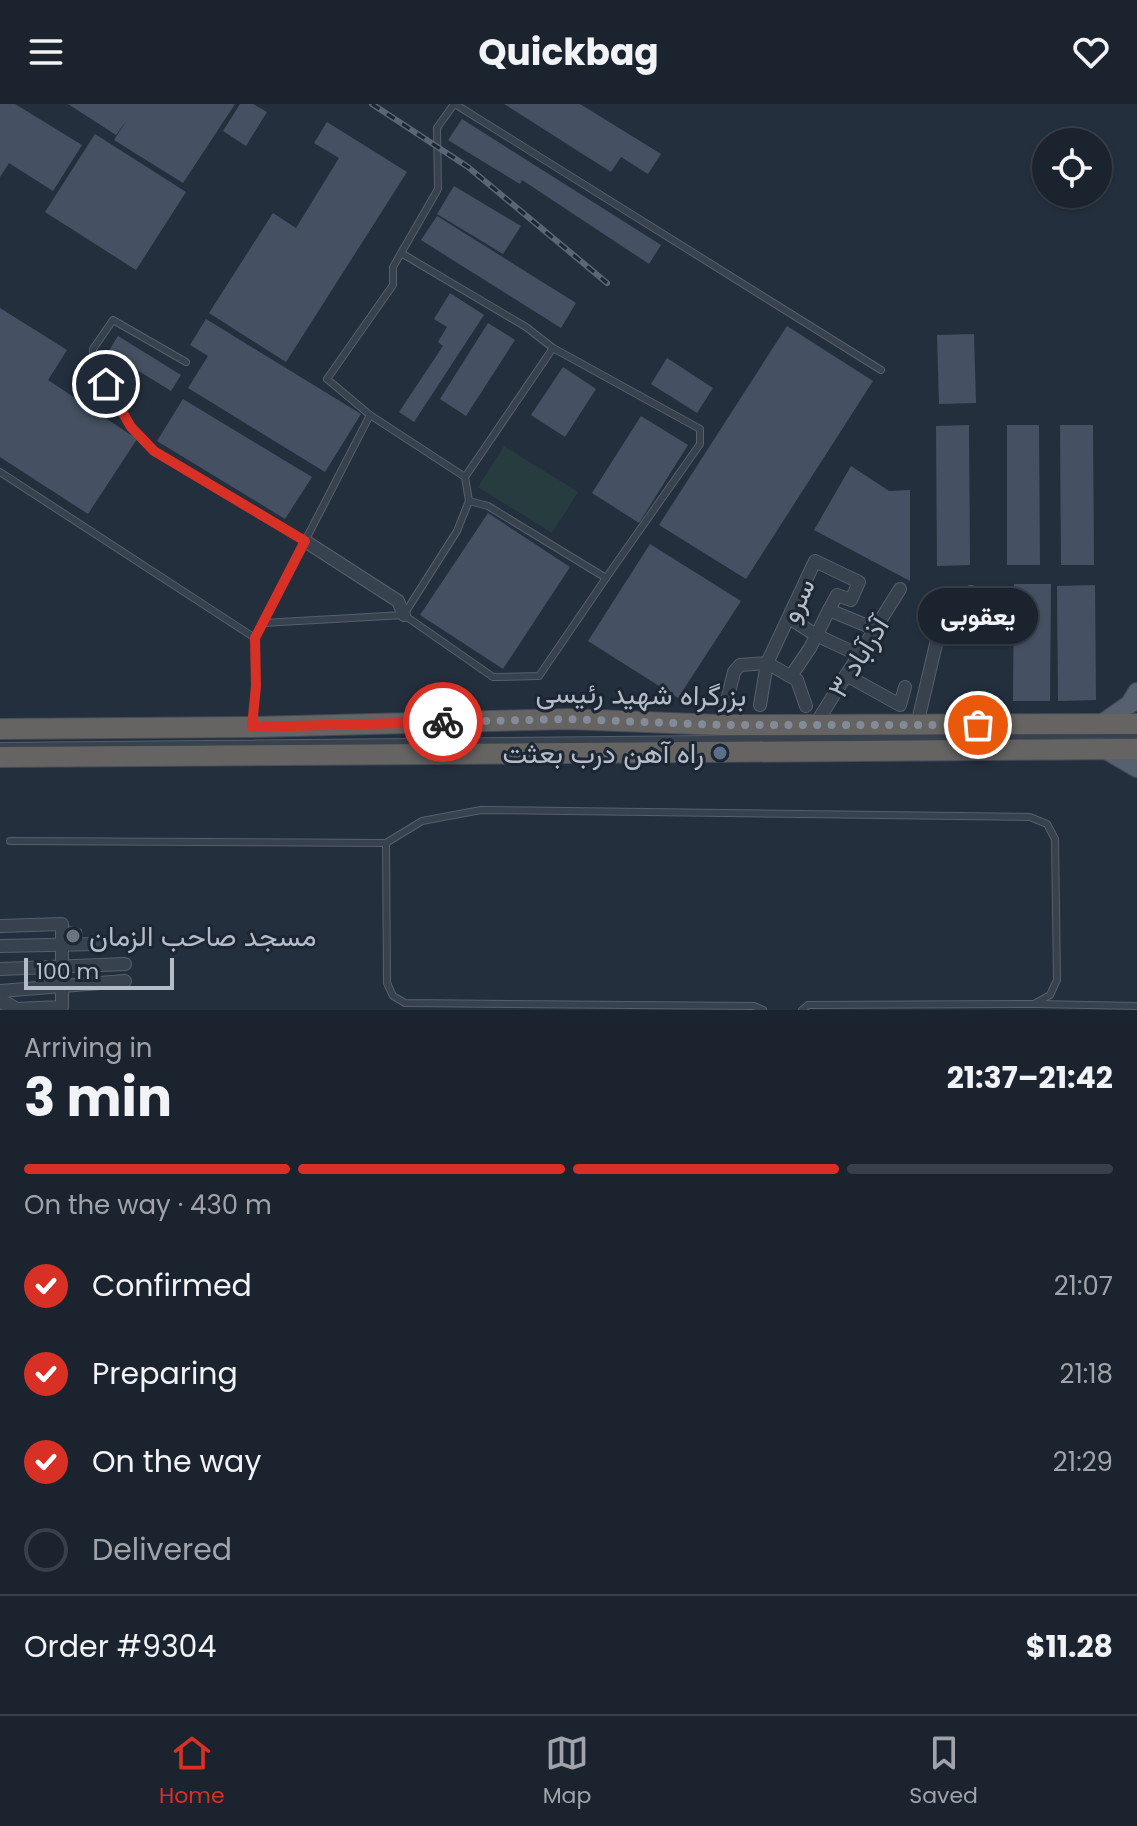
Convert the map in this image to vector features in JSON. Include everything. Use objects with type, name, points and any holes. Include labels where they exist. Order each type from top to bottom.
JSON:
[{"type":"highway","name":"بزرگراه شهید رئیسی","points":[[0,729],[252,727],[569,719],[721,725],[810,716],[917,725],[1137,724]]},
{"type":"highway","points":[[569,719],[561,724],[556,735],[559,745],[572,753]]},
{"type":"highway","points":[[509,720],[520,727],[524,742],[514,753]]},
{"type":"highway","name":"بزرگراه شهید رئیسی","points":[[0,757],[1137,749]]},
{"type":"main road","points":[[1100,725],[1130,704],[1137,692]]},
{"type":"main road","points":[[1106,750],[1137,768]]},
{"type":"street","points":[[305,541],[398,601],[404,615]]},
{"type":"street","name":"سرو","points":[[760,705],[767,663],[815,561],[859,582],[851,600],[837,595],[829,610]]},
{"type":"street","name":"۳ آذرآباد","points":[[810,716],[872,643],[875,629],[900,589]]},
{"type":"street","points":[[971,592],[971,635]]},
{"type":"street","points":[[917,725],[948,593]]},
{"type":"street","points":[[791,676],[829,610],[875,629]]},
{"type":"street","points":[[789,618],[816,635],[859,655]]},
{"type":"street","points":[[938,636],[992,634]]},
{"type":"street","points":[[721,725],[734,672],[740,665],[767,663],[797,680],[810,716]]},
{"type":"street","points":[[846,675],[900,705],[905,687]]},
{"type":"street","points":[[0,926],[62,924],[62,1007],[16,1010],[0,1000]]},
{"type":"street","points":[[0,946],[97,944]]},
{"type":"street","points":[[0,969],[125,964]]},
{"type":"street","points":[[0,991],[125,981]]},
{"type":"lane","points":[[465,477],[370,415],[327,379],[393,285],[393,267],[438,189],[437,128],[454,104],[881,370]]},
{"type":"lane","points":[[263,623],[404,615],[493,677],[539,676],[700,444],[700,429],[553,348],[526,327],[401,253]]},
{"type":"lane","points":[[186,362],[113,320],[93,349],[93,362],[131,427],[154,451],[305,541]]},
{"type":"lane","points":[[404,615],[457,531],[469,501],[465,477],[553,348]]},
{"type":"lane","points":[[252,727],[256,686],[255,638],[370,415]]},
{"type":"lane","points":[[0,472],[255,638]]},
{"type":"lane","points":[[469,501],[488,506],[606,578]]},
{"type":"lane","points":[[0,746],[1137,735]]},
{"type":"lane","points":[[10,841],[386,843],[422,821],[481,810],[1030,817],[1047,824],[1055,839],[1057,980],[1050,995],[1034,1004]]},
{"type":"lane","points":[[386,843],[387,983],[393,996],[405,1003],[754,1006],[763,1010]]},
{"type":"lane","points":[[802,1010],[808,1005],[1137,1006]]},
{"type":"green space","points":[[504,446],[578,492],[552,533],[478,487]]},
{"type":"building","points":[[0,104],[15,104],[82,145],[53,191],[9,163],[0,177]]},
{"type":"building","points":[[68,104],[235,104],[183,183],[114,140],[127,120],[116,135]]},
{"type":"building","points":[[240,104],[253,104],[267,112],[246,146],[223,131]]},
{"type":"building","points":[[504,104],[580,104],[661,154],[648,174],[621,157],[611,172]]},
{"type":"building","points":[[462,119],[661,245],[649,264],[522,180],[520,184],[448,140]]},
{"type":"building","points":[[327,122],[407,172],[286,362],[209,313],[273,213],[296,228],[339,158],[314,143]]},
{"type":"building","points":[[95,134],[186,192],[136,270],[45,212]]},
{"type":"building","points":[[454,186],[521,226],[503,254],[437,214]]},
{"type":"building","points":[[437,216],[576,303],[561,328],[421,240]]},
{"type":"building","points":[[450,293],[484,315],[414,422],[399,412],[443,346],[438,342],[447,327],[434,319]]},
{"type":"building","points":[[0,308],[67,350],[48,380],[137,439],[88,514],[0,457]]},
{"type":"building","points":[[206,319],[361,414],[325,472],[188,388],[208,356],[190,345]]},
{"type":"building","points":[[488,323],[515,340],[466,416],[440,399]]},
{"type":"building","points":[[787,326],[873,381],[746,579],[659,525]]},
{"type":"building","points":[[974,334],[976,403],[939,404],[937,335]]},
{"type":"building","points":[[118,336],[181,375],[171,391],[108,352]]},
{"type":"building","points":[[667,358],[713,388],[697,413],[651,384]]},
{"type":"building","points":[[563,367],[596,389],[565,437],[531,415]]},
{"type":"building","points":[[183,399],[312,477],[285,519],[157,441]]},
{"type":"building","points":[[641,416],[688,445],[639,523],[592,493]]},
{"type":"building","points":[[969,425],[970,565],[937,566],[936,426]]},
{"type":"building","points":[[1007,425],[1039,425],[1040,565],[1007,565]]},
{"type":"building","points":[[1060,425],[1093,425],[1094,565],[1061,565]]},
{"type":"building","points":[[851,466],[889,491],[910,490],[910,581],[814,530]]},
{"type":"building","points":[[488,513],[570,567],[503,669],[420,615]]},
{"type":"building","points":[[650,544],[741,601],[678,698],[588,641]]},
{"type":"building","points":[[1014,584],[1051,584],[1050,701],[1013,701]]},
{"type":"building","points":[[1095,585],[1096,700],[1058,701],[1057,586]]},
{"type":"building","name":"مسجد صاحب الزمان","points":[[64,924],[82,929],[83,943],[63,944]]},
{"type":"railway","points":[[372,104],[468,167],[607,283]]},
{"type":"way so far","points":[[443,722],[569,719],[721,725],[978,725]]},
{"type":"place","name":"یعقوبی","points":[[978,725]]},
{"type":"place","name":"راه آهن درب بعثت","points":[[720,753]]},
{"type":"place","name":"مسجد صاحب الزمان","points":[[73,936]]},
{"type":"route","points":[[106,384],[131,427],[154,451],[305,541],[255,638],[256,686],[252,727],[443,722]]}]
